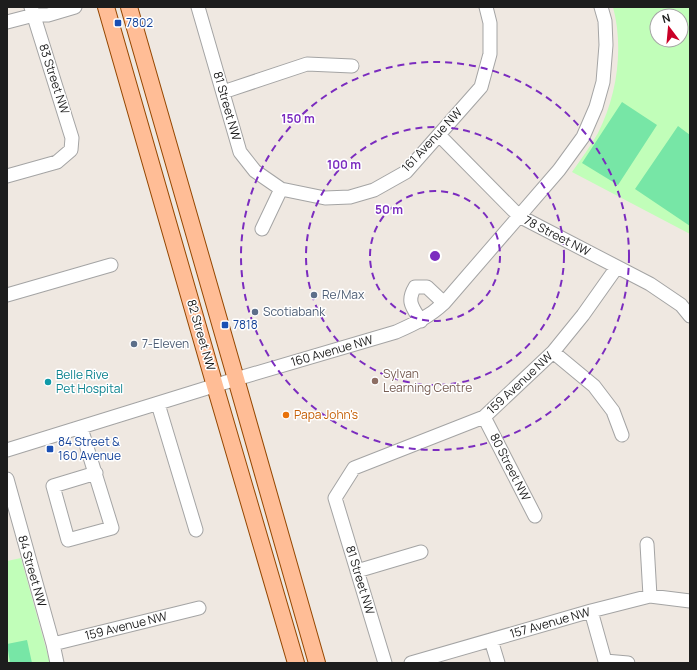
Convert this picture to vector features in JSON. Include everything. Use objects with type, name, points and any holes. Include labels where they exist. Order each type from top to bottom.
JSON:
[{"type":"main road","name":"82 Street NW","points":[[106,7],[296,663]]},
{"type":"main road","name":"82 Street NW","points":[[129,7],[316,663]]},
{"type":"street","points":[[7,22],[35,10],[48,15],[75,7]]},
{"type":"street","name":"81 Street NW","points":[[198,7],[240,152],[255,172],[281,189]]},
{"type":"street","name":"161 Avenue NW","points":[[281,189],[325,198],[350,197],[374,190],[406,172],[481,87],[490,54],[490,23],[486,7]]},
{"type":"street","name":"160 Avenue NW","points":[[7,450],[236,379],[396,332],[421,321],[433,313],[444,303],[559,170],[583,137],[596,107],[603,82],[606,45],[605,21],[602,7]]},
{"type":"street","name":"83 Street NW","points":[[7,176],[57,162],[71,150],[72,138],[35,10]]},
{"type":"street","points":[[223,92],[307,64],[352,66]]},
{"type":"street","name":"78 Street NW","points":[[439,135],[518,216],[650,284],[681,306],[690,316]]},
{"type":"street","points":[[262,229],[281,189]]},
{"type":"street","points":[[7,295],[111,265]]},
{"type":"street","name":"159 Avenue NW","points":[[335,498],[354,468],[484,417],[553,352],[583,315],[617,267]]},
{"type":"street","points":[[421,321],[410,303],[411,294],[415,287],[427,287],[444,303]]},
{"type":"street","points":[[553,352],[594,386],[613,411],[622,435]]},
{"type":"street","points":[[158,404],[196,530]]},
{"type":"street","name":"80 Street NW","points":[[484,417],[535,516]]},
{"type":"street","points":[[81,428],[96,473],[112,528],[68,540],[53,486],[96,473]]},
{"type":"street","name":"84 Street NW","points":[[7,479],[57,663]]},
{"type":"street","name":"81 Street NW","points":[[335,498],[385,663]]},
{"type":"street","points":[[647,544],[650,596]]},
{"type":"street","points":[[357,571],[421,552]]},
{"type":"street","name":"157 Avenue NW","points":[[411,663],[591,611],[650,596],[690,601]]},
{"type":"street","name":"159 Avenue NW","points":[[53,644],[199,608]]},
{"type":"street","points":[[591,611],[604,662],[628,663]]},
{"type":"street","points":[[491,640],[498,663]]},
{"type":"green space","points":[[613,7],[690,7],[690,234],[572,172],[589,148],[605,119],[617,72],[618,39]]},
{"type":"green space","points":[[622,102],[657,125],[618,185],[582,163]]},
{"type":"green space","points":[[678,126],[690,135],[690,226],[635,189]]},
{"type":"green space","points":[[21,558],[50,663],[7,663],[7,561]]},
{"type":"green space","points":[[27,640],[32,663],[10,663],[7,644]]},
{"type":"place","name":"7802","points":[[118,23]]},
{"type":"place","name":"Re/Max","points":[[314,295]]},
{"type":"place","name":"Scotiabank","points":[[255,312]]},
{"type":"place","name":"7818","points":[[225,325]]},
{"type":"place","name":"7-Eleven","points":[[134,344]]},
{"type":"place","name":"Sylvan Learning Centre","points":[[375,381]]},
{"type":"place","name":"Belle Rive Pet Hospital","points":[[48,382]]},
{"type":"place","name":"Papa John's","points":[[286,415]]},
{"type":"place","name":"84 Street & 160 Avenue","points":[[50,449]]}]
